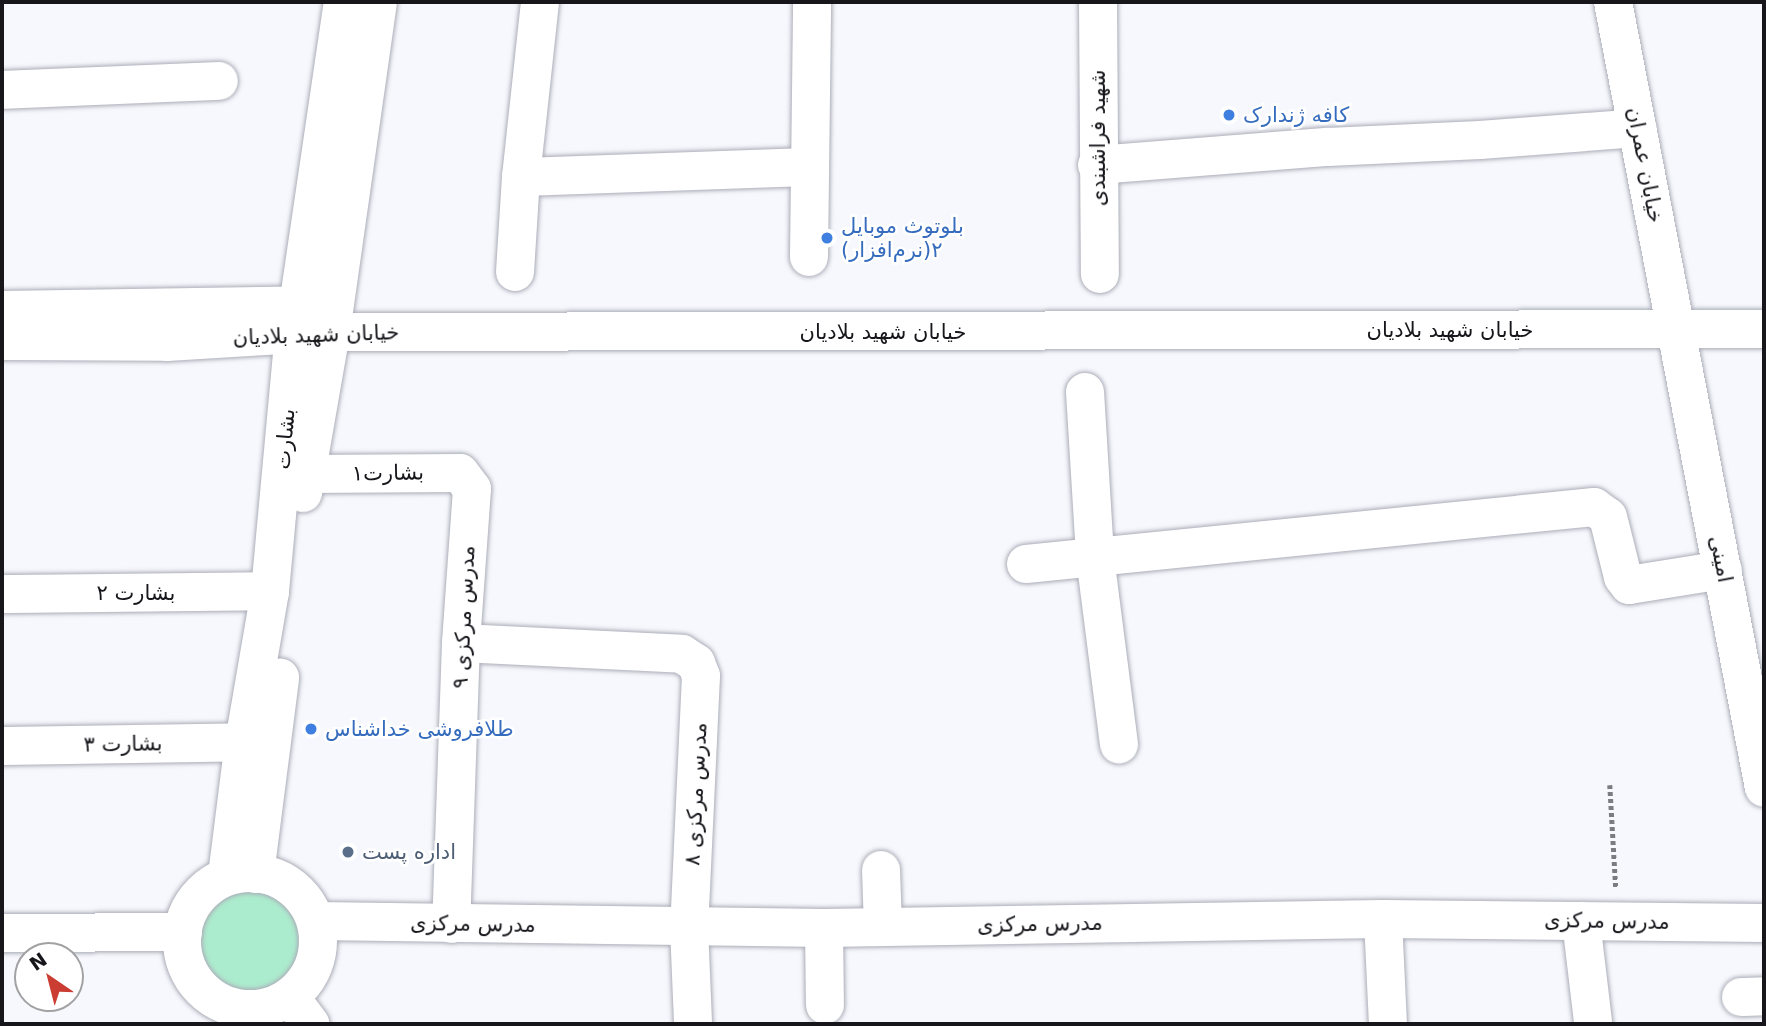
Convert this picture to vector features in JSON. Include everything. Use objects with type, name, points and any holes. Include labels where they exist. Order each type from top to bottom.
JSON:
[{"type":"street","name":"بشارت","points":[[241,875],[306,474],[315,319],[343,2]]},
{"type":"street","name":"بشارت","points":[[241,875],[244,742],[315,319],[378,2]]},
{"type":"street","points":[[515,272],[521,177],[540,2]]},
{"type":"street","points":[[809,257],[813,2]]},
{"type":"street","name":"شهید فراشبندی","points":[[1100,274],[1097,165],[1101,2]]},
{"type":"street","name":"خیابان عمران","points":[[1613,2],[1677,329]]},
{"type":"street","points":[[2,90],[219,81]]},
{"type":"street","points":[[1097,165],[1328,147],[1480,140],[1638,128]]},
{"type":"street","points":[[521,177],[810,167]]},
{"type":"street","name":"خیابان شهید بلادیان","points":[[2,310],[315,319],[1764,329]]},
{"type":"street","name":"خیابان شهید بلادیان","points":[[2,341],[167,342],[315,319]]},
{"type":"street","name":"امینی","points":[[1677,329],[1764,789]]},
{"type":"street","points":[[1085,392],[1095,557],[1119,744]]},
{"type":"street","name":"بشارت۱","points":[[306,474],[460,472],[467,479]]},
{"type":"street","name":"مدرس مرکزی ۹","points":[[451,924],[461,643],[472,489],[467,479]]},
{"type":"street","points":[[1026,564],[1594,507],[1608,517],[1623,577],[1629,585],[1723,570]]},
{"type":"street","name":"بشارت ۲","points":[[2,594],[270,591]]},
{"type":"street","name":"مدرس مرکزی ۸","points":[[461,643],[682,654],[696,663],[701,676],[689,927],[693,1024]]},
{"type":"street","name":"بشارت ۳","points":[[2,746],[244,742]]},
{"type":"street","points":[[881,870],[883,927]]},
{"type":"street","points":[[241,875],[279,880],[295,890],[308,904],[316,921],[319,942],[315,963],[285,1013],[250,1010],[227,1015],[192,978],[182,948],[187,915],[197,900],[241,875]]},
{"type":"street","points":[[1383,919],[1388,1024]]},
{"type":"street","name":"مدرس مرکزی","points":[[316,921],[824,928],[1383,919],[1764,923]]},
{"type":"street","points":[[1593,1023],[1599,921]]},
{"type":"street","points":[[824,928],[825,1005]]},
{"type":"street","points":[[2,933],[183,932]]},
{"type":"path","points":[[1599,921],[1610,785]]},
{"type":"green space","points":[[249,891],[269,895],[286,906],[297,923],[301,943],[297,963],[286,980],[269,991],[249,995],[229,991],[212,980],[201,963],[197,943],[201,923],[212,906],[229,895]]},
{"type":"place","name":"کافه ژندارک","points":[[1229,115]]},
{"type":"place","name":"بلوتوث موبایل (نرم‌افزار)۲","points":[[827,238]]},
{"type":"place","name":"طلافروشی خداشناس","points":[[311,729]]},
{"type":"place","name":"اداره پست","points":[[348,852]]}]
